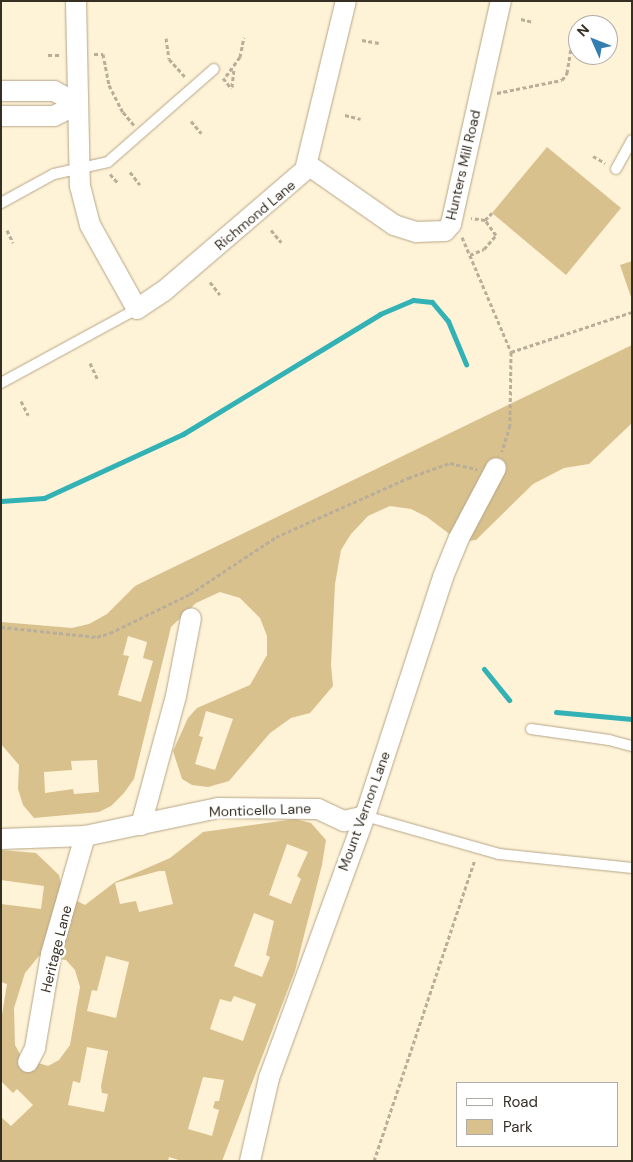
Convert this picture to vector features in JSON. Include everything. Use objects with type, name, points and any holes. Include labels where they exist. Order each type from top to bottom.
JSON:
[{"type":"street","points":[[76,1],[78,167],[90,225],[137,309]]},
{"type":"street","name":"Richmond Lane","points":[[137,309],[164,291],[292,184],[308,165],[346,1]]},
{"type":"street","name":"Hunters Mill Road","points":[[308,165],[405,230],[438,234],[445,231],[453,216],[501,1]]},
{"type":"street","points":[[1,91],[54,91],[78,104]]},
{"type":"street","points":[[1,116],[54,116],[78,104]]},
{"type":"street","name":"Mount Vernon Lane","points":[[250,1161],[269,1078],[365,816],[443,577],[459,538],[496,468]]},
{"type":"street","points":[[140,825],[176,696],[192,618]]},
{"type":"street","name":"Monticello Lane","points":[[1,838],[85,836],[218,808],[318,809],[344,821],[365,816]]},
{"type":"street","name":"Heritage Lane","points":[[28,1062],[34,1048],[52,954],[85,836]]},
{"type":"lane","points":[[1,204],[54,174],[78,167],[108,162],[214,69]]},
{"type":"lane","points":[[616,169],[632,140]]},
{"type":"lane","name":"Richmond Lane","points":[[1,383],[137,309]]},
{"type":"lane","points":[[532,729],[609,740],[632,741]]},
{"type":"lane","points":[[609,740],[632,746]]},
{"type":"lane","name":"Monticello Lane","points":[[365,816],[499,854],[632,868]]},
{"type":"path","points":[[521,19],[533,22]]},
{"type":"path","points":[[231,88],[234,68],[244,37]]},
{"type":"path","points":[[166,38],[169,59],[176,67]]},
{"type":"path","points":[[362,40],[379,43]]},
{"type":"path","points":[[103,54],[109,86],[123,112]]},
{"type":"path","points":[[491,92],[500,93],[562,80],[568,63]]},
{"type":"path","points":[[225,77],[234,68]]},
{"type":"path","points":[[345,115],[361,119]]},
{"type":"path","points":[[191,122],[202,134]]},
{"type":"path","points":[[130,172],[140,185]]},
{"type":"path","points":[[485,220],[492,214]]},
{"type":"path","points":[[1,627],[97,637],[190,594],[276,537],[408,478],[450,463],[468,469],[496,468],[510,425],[511,352],[453,216]]},
{"type":"path","points":[[470,255],[484,249],[496,235],[485,220],[477,219]]},
{"type":"path","points":[[7,230],[13,243]]},
{"type":"path","points":[[271,230],[281,242]]},
{"type":"path","points":[[210,282],[220,295]]},
{"type":"path","points":[[511,352],[632,312]]},
{"type":"path","points":[[90,363],[97,378]]},
{"type":"path","points":[[21,401],[28,415]]},
{"type":"path","points":[[374,1161],[477,854]]},
{"type":"green space","points":[[547,147],[621,208],[566,275],[492,213]]},
{"type":"green space","points":[[632,261],[632,300],[620,265]]},
{"type":"green space","points":[[632,345],[632,423],[589,464],[564,468],[533,484],[476,540],[460,542],[427,517],[411,509],[390,506],[368,516],[351,534],[341,550],[335,584],[331,665],[333,686],[310,713],[291,718],[270,733],[229,781],[208,787],[192,785],[182,779],[173,751],[188,718],[197,708],[250,685],[267,655],[267,636],[260,618],[240,598],[220,592],[196,603],[171,627],[134,779],[124,793],[111,806],[99,812],[34,818],[23,805],[18,789],[19,765],[1,744],[1,622],[72,628],[89,624],[107,614],[135,586]],"holes":[[[128,636],[147,642],[143,658],[153,661],[141,702],[118,695],[129,656],[123,655]],[[206,711],[233,719],[215,770],[195,764],[203,737],[199,736]],[[97,760],[99,792],[74,794],[73,789],[45,793],[44,772],[72,770],[71,761]]]},
{"type":"green space","points":[[295,819],[311,823],[326,840],[322,865],[295,971],[222,1161],[182,1161],[169,1157],[168,1161],[1,1161],[1,1117],[11,1126],[33,1105],[17,1089],[13,1093],[1,1081],[1,1021],[7,984],[1,982],[1,904],[41,909],[44,886],[1,880],[1,850],[36,853],[59,875],[63,894],[85,905],[115,882],[170,858],[203,832]],"holes":[[[287,844],[308,852],[297,876],[301,879],[291,904],[269,895]],[[165,871],[173,904],[139,912],[136,901],[120,904],[115,883]],[[254,913],[274,921],[266,955],[270,957],[262,977],[234,966]],[[39,956],[66,960],[75,970],[80,987],[70,1045],[59,1060],[48,1066],[22,1058],[15,1045],[14,1008],[25,973]],[[106,956],[129,962],[116,1018],[87,1011],[92,990],[97,991]],[[234,996],[256,1004],[243,1041],[210,1029],[220,999],[231,1002]],[[87,1047],[108,1051],[101,1086],[102,1093],[108,1094],[104,1112],[68,1105],[73,1081],[80,1083]],[[203,1077],[224,1080],[219,1101],[215,1101],[213,1108],[219,1110],[212,1136],[188,1129]]]},
{"type":"waterway","points":[[1,501],[44,498],[183,434],[380,314],[413,300],[432,302],[448,321],[466,364]]},
{"type":"waterway","points":[[484,669],[509,700]]},
{"type":"waterway","points":[[556,712],[632,719]]}]
